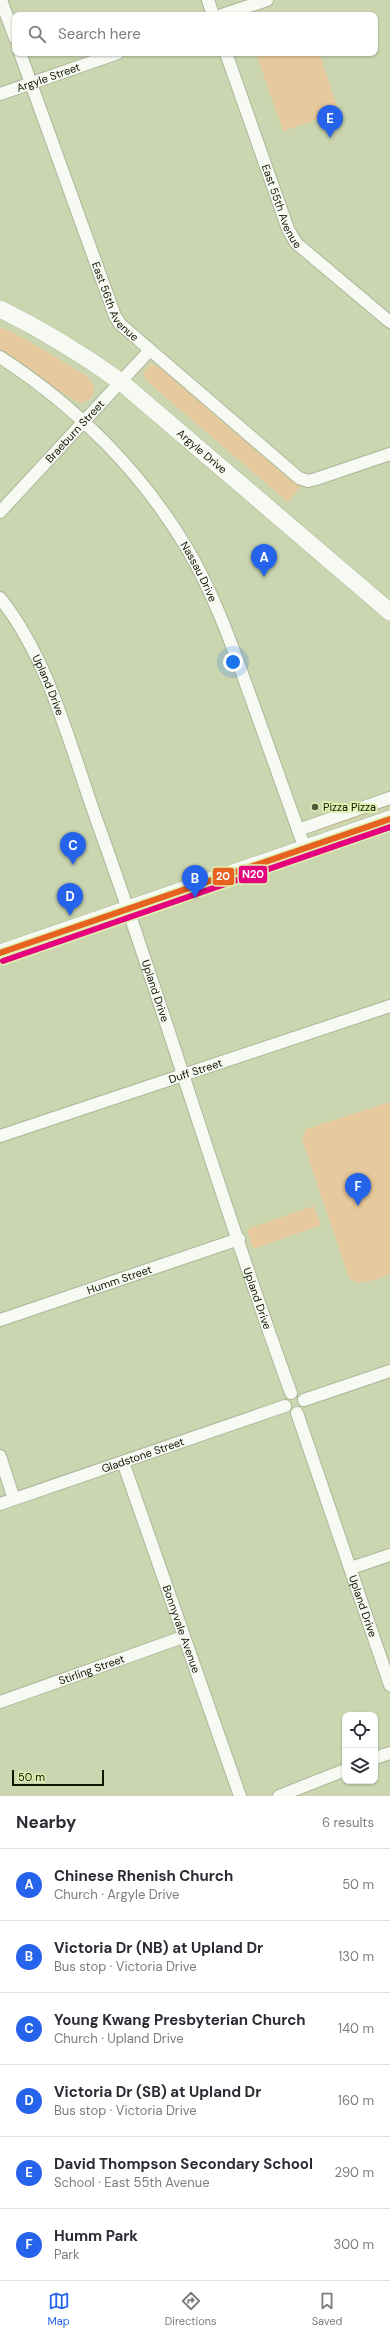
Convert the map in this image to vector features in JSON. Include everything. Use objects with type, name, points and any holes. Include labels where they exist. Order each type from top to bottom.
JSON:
[{"type":"street","points":[[1,0],[12,30]]},
{"type":"street","points":[[208,0],[212,12]]},
{"type":"street","points":[[231,12],[267,0]]},
{"type":"street","name":"East 56th Avenue","points":[[21,56],[115,316],[120,324],[298,478],[308,481],[390,454]]},
{"type":"street","name":"Argyle Street","points":[[0,94],[109,56]]},
{"type":"street","name":"East 55th Avenue","points":[[227,56],[288,229],[296,243],[390,322]]},
{"type":"street","name":"Argyle Drive","points":[[0,309],[34,326],[84,356],[121,382],[390,612]]},
{"type":"street","name":"Braeburn Street","points":[[0,512],[150,350]]},
{"type":"street","name":"Nassau Drive","points":[[0,357],[28,375],[84,421],[148,491],[188,550],[205,582],[238,662],[304,849]]},
{"type":"street","name":"Upland Drive","points":[[0,598],[29,643],[52,694],[128,908],[291,1393]]},
{"type":"street","points":[[298,830],[390,798]]},
{"type":"street","points":[[0,953],[390,819]]},
{"type":"street","name":"Duff Street","points":[[0,1136],[390,1006]]},
{"type":"street","name":"Humm Street","points":[[0,1320],[239,1239]]},
{"type":"street","points":[[304,1400],[390,1371]]},
{"type":"street","points":[[291,1393],[300,1394],[304,1400],[303,1408],[298,1413],[291,1412],[285,1406],[285,1400],[291,1393]]},
{"type":"street","name":"Gladstone Street","points":[[0,1504],[285,1406]]},
{"type":"street","name":"Upland Drive","points":[[298,1413],[390,1685]]},
{"type":"street","points":[[0,1456],[14,1499]]},
{"type":"street","name":"Bonnyvale Avenue","points":[[123,1462],[183,1637],[240,1796]]},
{"type":"street","points":[[351,1568],[390,1555]]},
{"type":"street","name":"Stirling Street","points":[[0,1702],[183,1637]]},
{"type":"street","points":[[378,1757],[390,1753]]},
{"type":"street","points":[[279,1796],[342,1771]]},
{"type":"shaded area","points":[[257,56],[320,56],[339,112],[283,131]]},
{"type":"shaded area","points":[[0,327],[18,335],[86,376],[94,387],[91,397],[86,402],[82,403],[76,401],[0,349]]},
{"type":"shaded area","points":[[151,364],[160,368],[288,478],[301,486],[288,502],[147,381],[143,373]]},
{"type":"shaded area","points":[[390,802],[390,806],[319,831],[317,829]]},
{"type":"shaded area","points":[[390,1102],[390,1274],[369,1281],[359,1282],[349,1278],[302,1139],[306,1129]]},
{"type":"shaded area","points":[[314,1206],[321,1225],[253,1249],[247,1229]]},
{"type":"transit line","name":"20","points":[[0,953],[390,819]]},
{"type":"transit line","name":"N20","points":[[3,961],[390,827]]},
{"type":"place","name":"David Thompson Secondary School","points":[[330,138]]},
{"type":"place","name":"Chinese Rhenish Church","points":[[264,577]]},
{"type":"place","name":"Pizza Pizza","points":[[315,807]]},
{"type":"place","name":"Young Kwang Presbyterian Church","points":[[73,865]]},
{"type":"place","name":"Victoria Dr (NB) at Upland Dr","points":[[195,898]]},
{"type":"place","name":"Victoria Dr (SB) at Upland Dr","points":[[70,916]]},
{"type":"place","name":"Humm Park","points":[[358,1206]]}]
